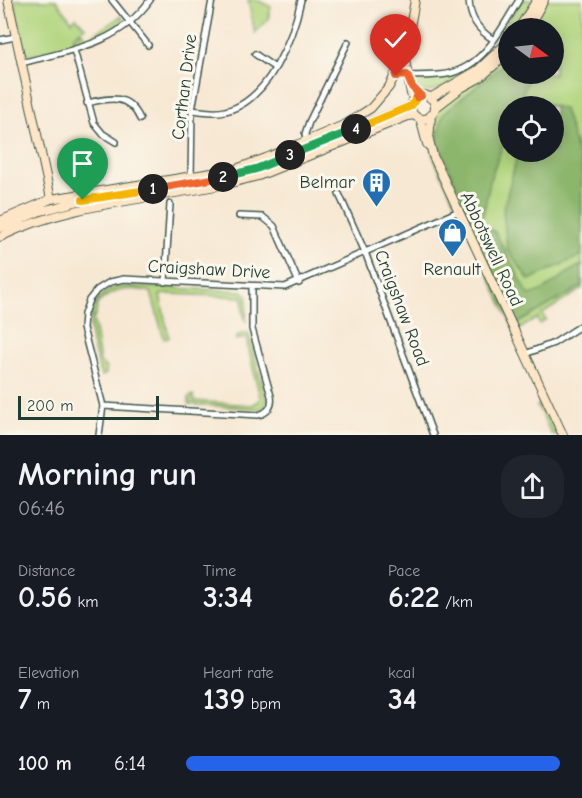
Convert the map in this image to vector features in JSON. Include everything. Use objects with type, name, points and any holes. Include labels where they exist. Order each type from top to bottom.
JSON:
[{"type":"street","points":[[8,0],[51,199]]},
{"type":"street","points":[[112,0],[148,45]]},
{"type":"street","points":[[21,63],[74,50],[105,39],[130,22],[150,0]]},
{"type":"street","name":"Corthan Drive","points":[[191,177],[192,110],[212,0]]},
{"type":"street","points":[[192,110],[215,112],[236,108],[255,93],[275,68],[294,27],[301,0]]},
{"type":"street","points":[[0,221],[51,199],[236,169],[346,124],[363,114],[379,100],[396,76],[405,55],[415,0]]},
{"type":"street","points":[[469,0],[471,14],[477,27],[494,40]]},
{"type":"street","points":[[396,76],[439,75],[457,71],[480,57],[494,40],[519,0]]},
{"type":"street","points":[[525,18],[537,0]]},
{"type":"street","points":[[534,18],[544,0]]},
{"type":"street","points":[[0,40],[15,37]]},
{"type":"street","points":[[306,141],[305,132],[309,122],[348,42]]},
{"type":"street","points":[[74,50],[94,123],[103,134],[116,142]]},
{"type":"street","points":[[0,228],[38,212],[71,203],[220,178],[256,169],[411,106],[414,99],[426,97],[478,70],[498,51]]},
{"type":"street","points":[[255,54],[275,68]]},
{"type":"street","points":[[405,55],[411,94]]},
{"type":"street","points":[[0,237],[39,220],[82,208],[239,182],[408,116],[426,118],[461,88],[481,77],[498,62]]},
{"type":"street","points":[[407,75],[412,87],[426,97],[433,112],[429,140],[433,156]]},
{"type":"street","points":[[87,103],[110,99],[122,100],[132,107],[140,119]]},
{"type":"street","points":[[411,106],[433,156]]},
{"type":"street","name":"Abbotswell Road","points":[[433,156],[563,435]]},
{"type":"street","name":"Craigshaw Road","points":[[339,194],[365,252],[433,435]]},
{"type":"street","points":[[165,282],[170,204]]},
{"type":"street","name":"Craigshaw Drive","points":[[99,435],[103,406],[83,324],[87,304],[103,285],[118,279],[279,288],[299,283],[459,211]]},
{"type":"street","points":[[239,216],[263,217],[274,226],[299,283]]},
{"type":"street","points":[[103,406],[258,415],[268,411],[271,396],[251,327],[252,287]]},
{"type":"street","points":[[525,354],[554,343],[582,325]]},
{"type":"green space","points":[[14,0],[56,0],[72,21],[76,17],[85,27],[74,35],[72,46],[28,56],[25,54]]},
{"type":"green space","points":[[248,0],[257,0],[271,7],[268,19],[255,33]]},
{"type":"green space","points":[[521,0],[534,0],[522,18],[510,18]]},
{"type":"green space","points":[[544,0],[582,0],[582,289],[542,314],[546,320],[540,324],[536,319],[539,317],[515,332],[433,156],[431,115],[435,108],[498,61],[498,84],[564,84],[564,18],[534,18]]},
{"type":"green space","points":[[121,16],[124,20],[116,29],[75,45],[75,38],[81,31],[87,39]]},
{"type":"green space","points":[[498,36],[498,47],[476,67],[445,87],[431,91],[420,90],[412,82],[416,77],[437,77],[469,67]]},
{"type":"green space","points":[[498,68],[498,84],[526,84],[522,96],[498,96],[498,158],[491,177],[483,216],[472,222],[437,141],[443,114]]},
{"type":"green space","points":[[564,109],[582,167],[582,255],[529,280],[507,249],[503,211],[515,162],[564,162]]},
{"type":"green space","points":[[484,226],[495,232],[529,295],[543,290],[582,265],[582,286],[515,325],[471,232]]},
{"type":"green space","points":[[119,286],[242,291],[247,295],[246,322],[243,297],[160,295],[169,338],[164,339],[151,292],[137,289],[116,291],[97,304],[96,316],[93,317],[100,362],[106,368],[106,374],[102,376],[91,335],[92,311],[96,301]]},
{"type":"green space","points":[[248,333],[267,399],[265,407],[260,409],[189,404],[189,397],[193,395],[194,401],[252,405],[259,401],[246,338],[236,340],[238,335]]},
{"type":"green space","points":[[541,398],[557,435],[552,435],[537,406]]},
{"type":"place","name":"Belmar","points":[[376,208]]},
{"type":"place","name":"Renault","points":[[452,258]]},
{"type":"route","points":[[83,200],[238,174],[360,128],[411,106],[414,99],[421,96],[412,87],[407,75],[396,76]]}]
